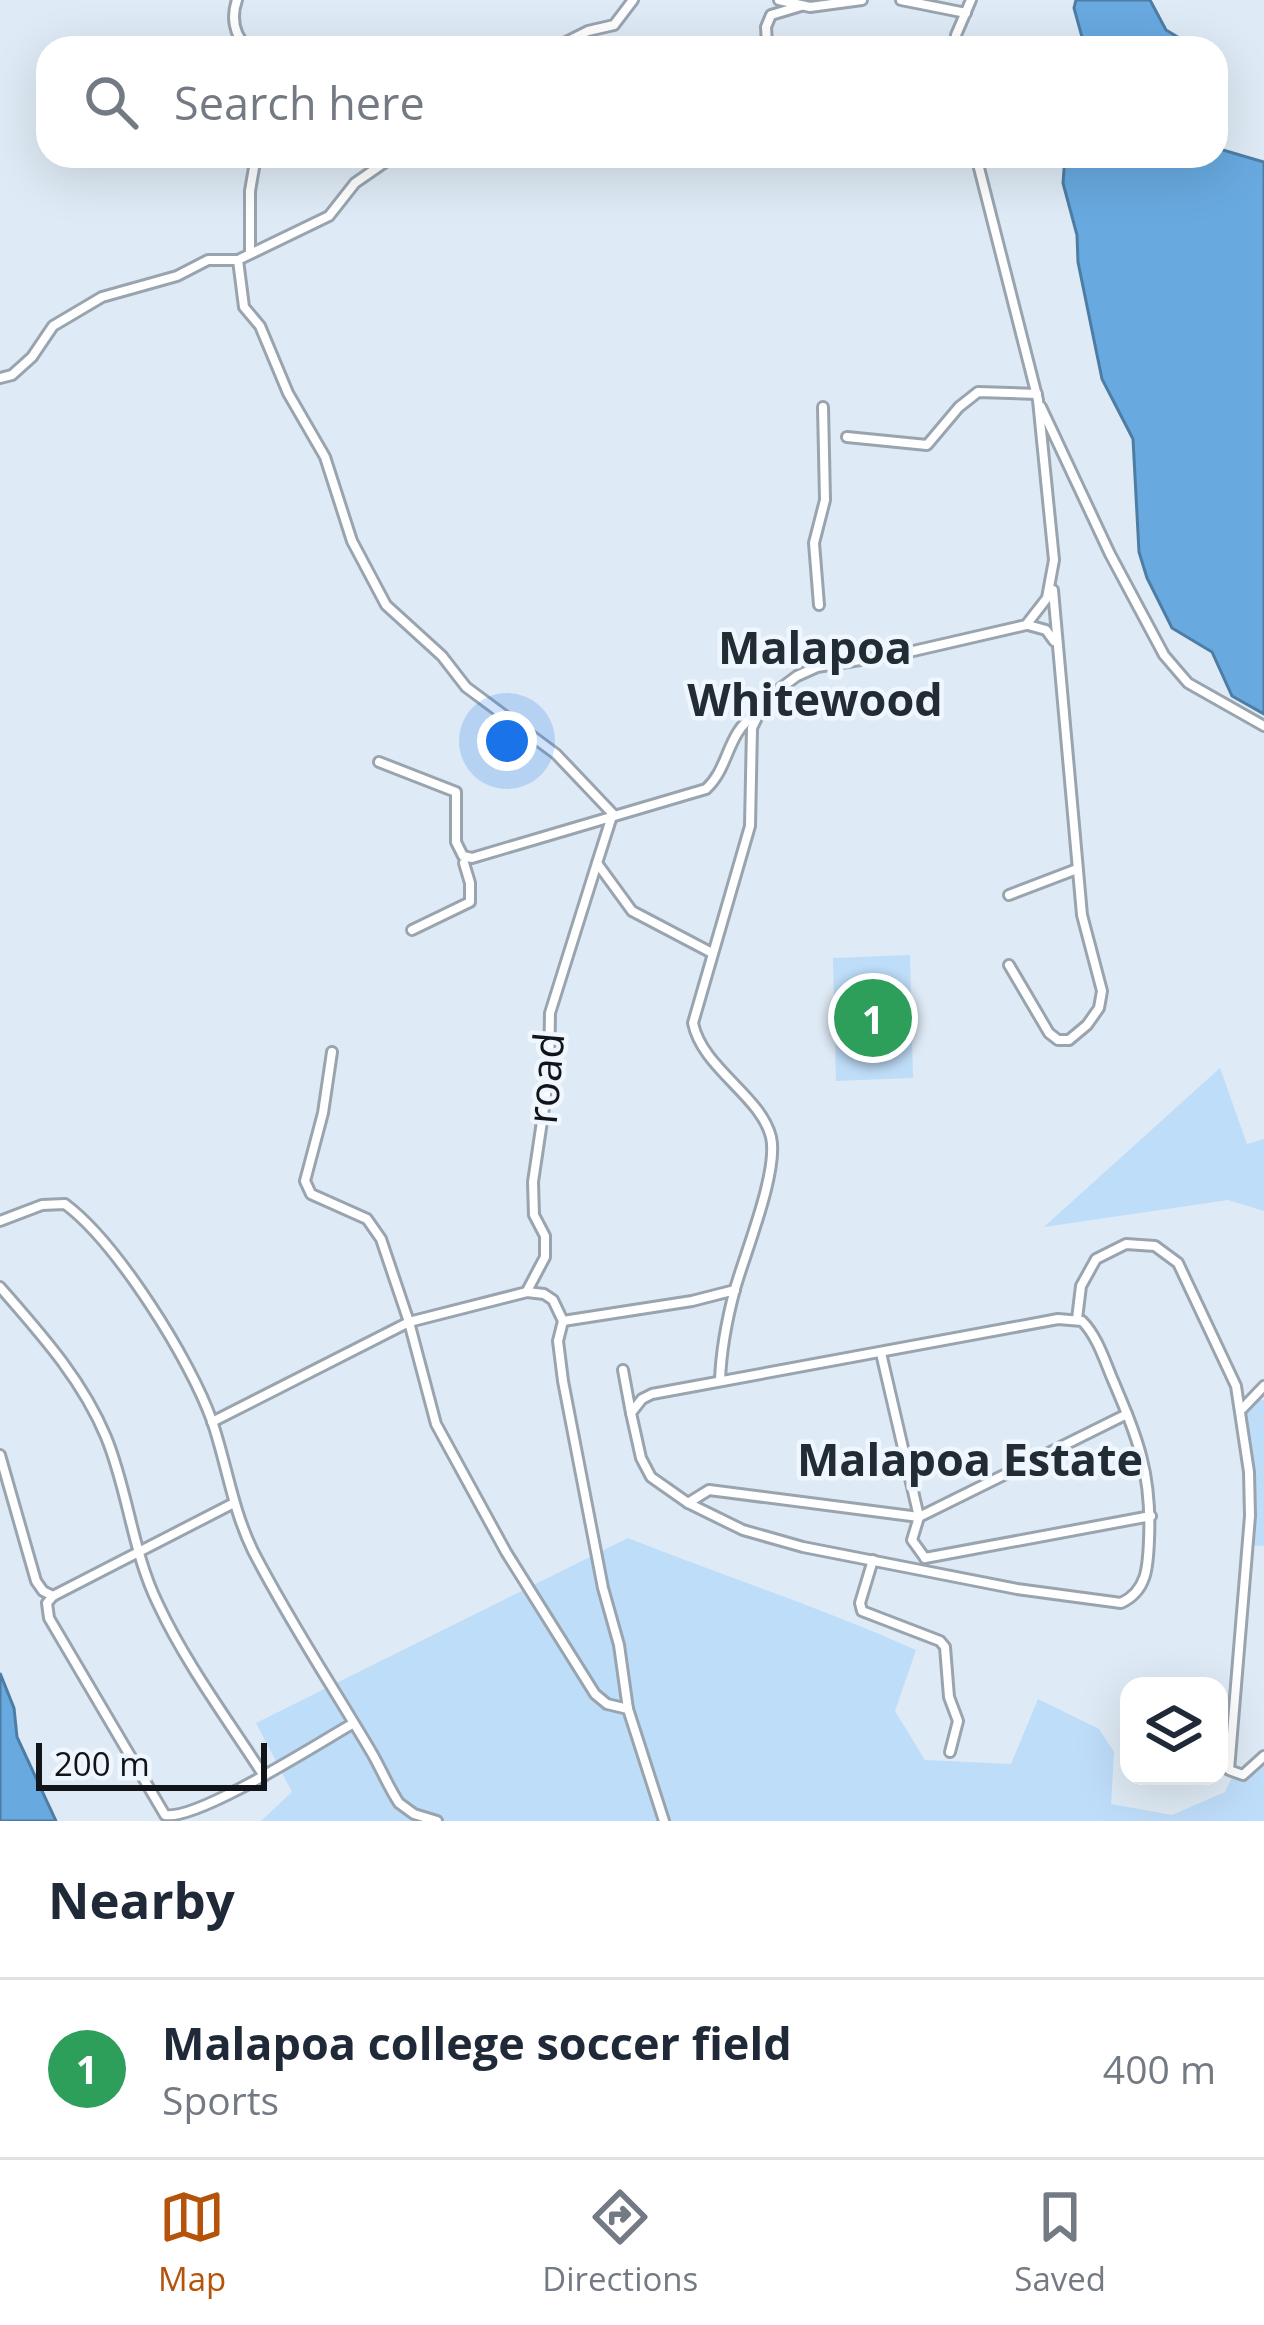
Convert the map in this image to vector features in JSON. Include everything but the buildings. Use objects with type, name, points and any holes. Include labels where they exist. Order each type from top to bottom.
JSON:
[{"type":"street","points":[[237,0],[233,14],[238,36]]},
{"type":"street","points":[[578,36],[614,25],[633,0]]},
{"type":"street","points":[[779,0],[833,7],[862,0]]},
{"type":"street","points":[[901,0],[966,13]]},
{"type":"street","points":[[956,36],[971,0]]},
{"type":"street","points":[[767,36],[771,15],[802,5]]},
{"type":"street","points":[[249,252],[254,168]]},
{"type":"street","points":[[0,378],[12,375],[32,357],[53,326],[102,297],[177,276],[208,260],[238,260],[329,216],[355,183],[377,168]]},
{"type":"street","points":[[979,168],[1038,397],[1077,869],[1082,915],[1101,983],[1098,1016],[1069,1040],[1052,1037],[1009,965]]},
{"type":"street","points":[[238,260],[244,307],[260,326],[325,458],[352,541],[386,605],[442,656],[466,687],[556,754],[613,814]]},
{"type":"street","points":[[848,437],[922,446],[934,440],[959,406],[979,392],[1038,397]]},
{"type":"street","points":[[1038,397],[1110,554],[1164,655],[1188,683],[1264,726]]},
{"type":"street","points":[[819,605],[814,543],[825,500],[823,407]]},
{"type":"street","points":[[1026,625],[1052,584]]},
{"type":"street","points":[[379,762],[456,792],[457,848],[467,857],[505,850],[706,789],[721,770],[734,734],[779,687],[818,667],[1026,625],[1046,630],[1057,645]]},
{"type":"street","points":[[720,1381],[735,1290],[769,1174],[772,1147],[766,1125],[694,1030],[694,1014],[751,826],[751,734],[756,715]]},
{"type":"street","name":"road","points":[[526,1292],[545,1258],[545,1236],[534,1215],[533,1182],[549,1074],[550,1013],[613,814]]},
{"type":"street","points":[[412,930],[470,902],[464,863]]},
{"type":"street","points":[[598,863],[632,911],[712,953]]},
{"type":"street","points":[[1009,895],[1077,869]]},
{"type":"street","points":[[332,1052],[304,1181],[307,1189],[367,1219],[376,1230],[409,1322],[436,1424],[506,1552],[595,1694],[607,1704],[628,1708]]},
{"type":"street","points":[[0,1221],[42,1205],[64,1204],[81,1216],[176,1344],[212,1422],[232,1504],[253,1550],[399,1803],[436,1821]]},
{"type":"street","points":[[1076,1319],[1081,1286],[1100,1255],[1133,1242],[1161,1249],[1178,1263],[1228,1366],[1242,1409],[1250,1516],[1229,1769],[1243,1775],[1264,1756]]},
{"type":"street","points":[[0,1287],[57,1353],[91,1402],[160,1608],[264,1777]]},
{"type":"street","points":[[563,1321],[735,1290]]},
{"type":"street","points":[[212,1422],[409,1322],[526,1292],[553,1300],[563,1321],[558,1341],[563,1381],[628,1708],[664,1821]]},
{"type":"street","points":[[623,1370],[631,1413],[645,1469],[657,1484],[688,1503],[770,1538],[1017,1589],[1120,1603],[1137,1593],[1147,1573],[1148,1474],[1092,1333],[1076,1319],[1058,1318],[645,1396],[631,1413]]},
{"type":"street","points":[[881,1353],[919,1517],[912,1540],[925,1558],[923,1570]]},
{"type":"street","points":[[1242,1409],[1264,1386]]},
{"type":"street","points":[[688,1503],[709,1490],[919,1517],[1127,1414]]},
{"type":"street","points":[[0,1455],[36,1580],[53,1596]]},
{"type":"street","points":[[232,1504],[53,1596],[47,1603],[49,1618],[165,1815],[174,1818],[264,1777],[352,1724]]},
{"type":"street","points":[[925,1558],[1150,1516]]},
{"type":"street","points":[[873,1560],[862,1611],[945,1647],[958,1721],[950,1753]]},
{"type":"shaded area","points":[[910,955],[913,1078],[836,1081],[833,958]]},
{"type":"shaded area","points":[[1220,1068],[1247,1144],[1264,1139],[1264,1211],[1228,1200],[1044,1227]]},
{"type":"shaded area","points":[[1253,1400],[1264,1400],[1264,1546],[1248,1545],[1251,1488],[1243,1409]]},
{"type":"shaded area","points":[[628,1538],[916,1650],[895,1711],[925,1760],[1011,1764],[1038,1699],[1099,1729],[1114,1752],[1111,1804],[1172,1815],[1225,1792],[1231,1779],[1245,1777],[1264,1757],[1264,1821],[261,1821],[292,1792],[256,1723]]},
{"type":"water","points":[[1076,0],[1150,0],[1166,30],[1176,36],[1082,36]]},
{"type":"water","points":[[1228,152],[1264,162],[1264,714],[1232,696],[1212,652],[1172,628],[1147,578],[1139,552],[1133,439],[1102,379],[1063,183],[1064,168],[1228,168]]},
{"type":"water","points":[[0,1673],[14,1708],[17,1737],[56,1821],[0,1821]]},
{"type":"place","name":"Malapoa college soccer field","points":[[873,1018]]},
{"type":"district","name":"Malapoa Whitewood","points":[[815,672]]},
{"type":"district","name":"Malapoa Estate","points":[[970,1458]]}]
